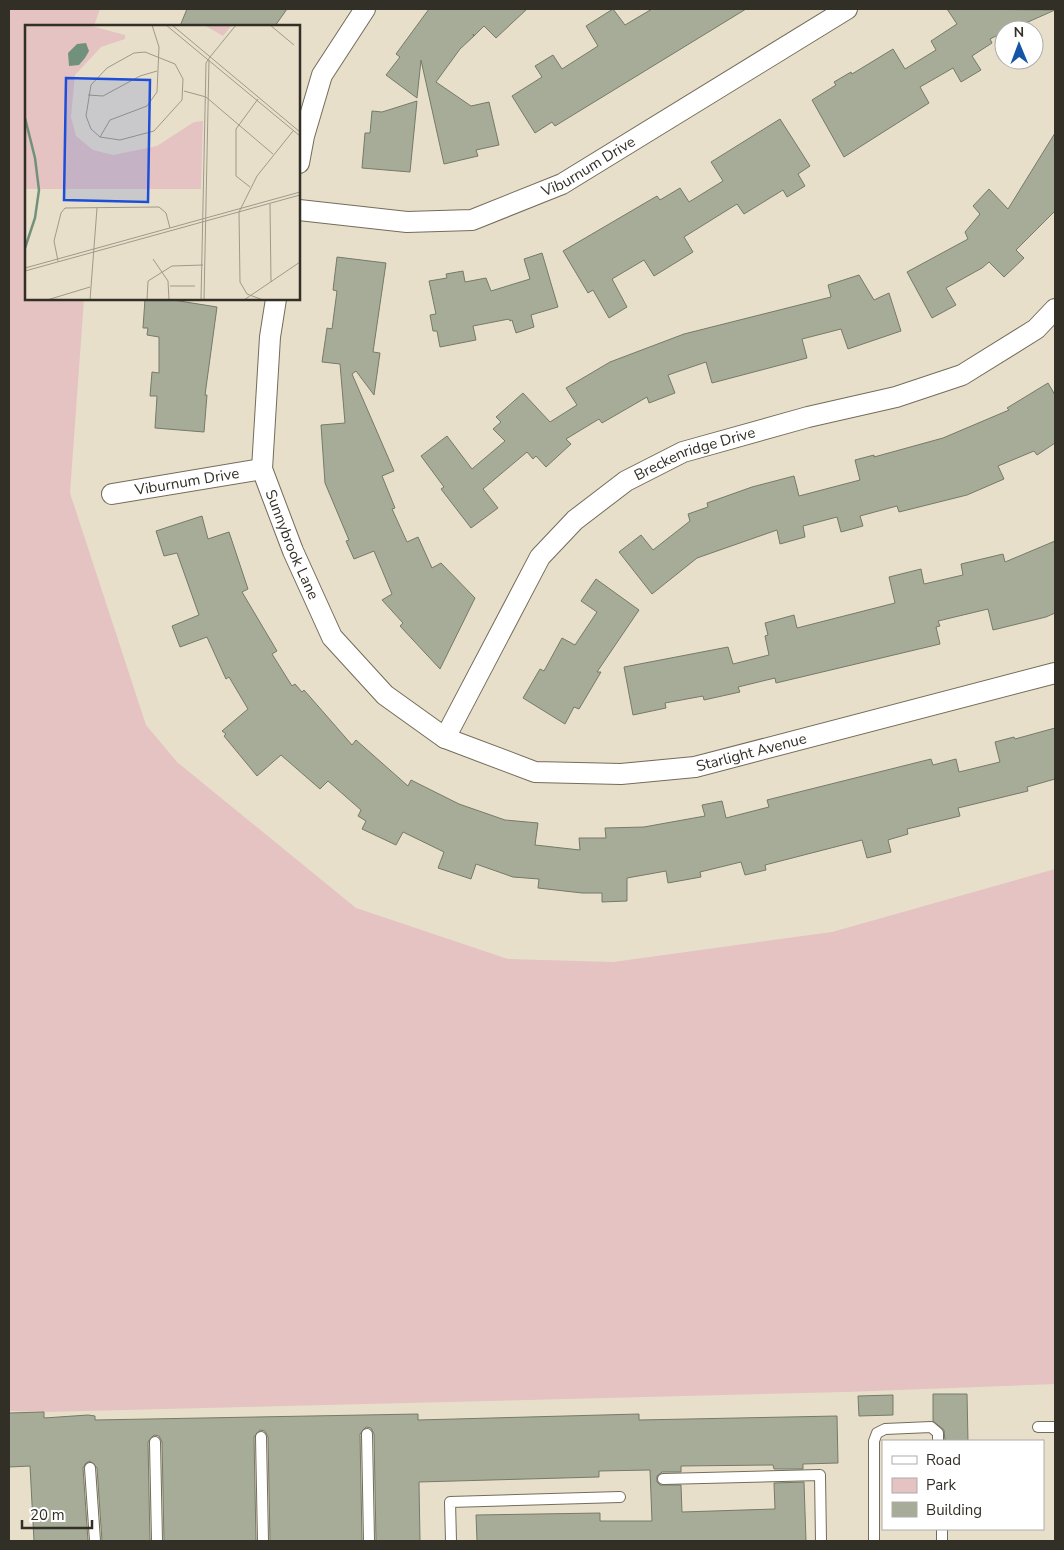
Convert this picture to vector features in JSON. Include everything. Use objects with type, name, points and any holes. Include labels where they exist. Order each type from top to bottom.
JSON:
[{"type":"street","points":[[300,158],[304,136],[322,75],[365,9]]},
{"type":"street","name":"Viburnum Drive","points":[[300,210],[408,222],[472,220],[562,184],[847,9]]},
{"type":"street","name":"Sunnybrook Lane","points":[[276,300],[270,337],[262,470],[293,551],[332,636],[385,695],[444,738]]},
{"type":"street","name":"Breckenridge Drive","points":[[444,738],[540,557],[574,520],[626,481],[683,452],[808,417],[896,397],[962,375],[1036,329],[1055,309]]},
{"type":"street","name":"Viburnum Drive","points":[[112,494],[262,470]]},
{"type":"street","name":"Starlight Avenue","points":[[444,738],[535,772],[621,774],[685,768],[1055,673]]},
{"type":"lane","points":[[874,1541],[874,1441],[876,1432],[884,1428],[931,1427],[938,1433],[938,1440]]},
{"type":"lane","points":[[1038,1427],[1055,1427]]},
{"type":"lane","points":[[367,1434],[369,1541]]},
{"type":"lane","points":[[261,1437],[263,1541]]},
{"type":"lane","points":[[155,1442],[157,1541]]},
{"type":"lane","points":[[90,1468],[95,1541]]},
{"type":"lane","points":[[663,1479],[820,1475],[821,1541]]},
{"type":"lane","points":[[451,1541],[450,1502],[620,1497]]},
{"type":"green space","points":[[9,9],[100,9],[94,25],[25,25],[25,300],[84,300],[70,493],[146,725],[177,762],[356,908],[508,959],[613,962],[832,932],[1055,869],[1055,1384],[846,1392],[44,1412],[9,1411]]},
{"type":"building","points":[[187,9],[287,9],[276,25],[180,25]]},
{"type":"building","points":[[429,9],[527,9],[496,38],[484,26],[460,49],[436,82],[471,106],[489,102],[499,145],[476,150],[478,156],[444,164],[421,60],[417,98],[386,75],[400,57],[396,54]]},
{"type":"building","points":[[613,9],[625,25],[652,9],[746,9],[555,126],[552,122],[535,133],[512,96],[542,77],[535,66],[553,55],[562,69],[598,46],[586,26]]},
{"type":"building","points":[[947,9],[1055,10],[1032,20],[994,20],[994,37],[990,39],[992,43],[972,56],[981,70],[961,82],[953,68],[920,87],[929,103],[844,157],[812,100],[836,85],[834,82],[851,72],[852,74],[893,49],[905,69],[936,50],[931,41],[957,24]]},
{"type":"building","points":[[417,101],[410,172],[362,168],[365,133],[370,133],[372,111],[382,112]]},
{"type":"building","points":[[780,119],[810,166],[798,174],[805,186],[787,197],[783,190],[744,214],[737,204],[684,237],[693,252],[654,276],[644,260],[612,279],[627,307],[609,318],[593,290],[588,293],[563,251],[657,196],[660,200],[680,188],[689,202],[723,181],[711,162]]},
{"type":"building","points":[[1055,133],[1055,211],[1016,250],[1024,258],[1004,277],[989,262],[982,268],[946,288],[956,305],[932,318],[907,272],[968,239],[965,232],[980,214],[973,206],[989,189],[1008,209]]},
{"type":"building","points":[[542,253],[558,307],[531,315],[534,327],[516,333],[512,320],[510,321],[509,319],[473,326],[476,340],[440,347],[437,331],[433,331],[430,315],[436,314],[429,281],[447,278],[446,274],[463,271],[465,282],[486,278],[491,291],[530,279],[524,259]]},
{"type":"building","points":[[337,257],[386,263],[373,352],[380,353],[374,395],[356,371],[352,374],[394,471],[382,476],[395,508],[392,509],[407,542],[418,537],[432,568],[441,563],[475,598],[440,669],[400,626],[403,623],[382,600],[392,594],[374,551],[354,559],[346,541],[349,540],[325,483],[321,425],[345,423],[340,364],[322,362],[327,328],[332,329],[337,291],[333,290]]},
{"type":"building","points":[[859,275],[874,300],[889,293],[901,331],[848,349],[841,329],[802,339],[807,358],[712,383],[706,362],[668,375],[675,393],[649,403],[647,397],[602,423],[599,419],[566,439],[571,444],[546,467],[536,456],[533,459],[527,452],[483,489],[498,508],[471,528],[441,489],[444,487],[421,456],[447,436],[472,469],[505,441],[493,429],[501,422],[496,417],[523,393],[550,422],[577,405],[566,388],[610,362],[684,334],[831,297],[828,285]]},
{"type":"building","points":[[145,300],[173,300],[217,307],[205,395],[207,395],[204,432],[155,428],[157,396],[150,396],[152,372],[159,373],[159,337],[147,335],[148,328],[143,328]]},
{"type":"building","points":[[1048,383],[1055,395],[1055,443],[1037,455],[1034,451],[998,466],[1004,479],[967,495],[899,512],[897,506],[860,516],[863,526],[841,532],[837,517],[803,526],[805,537],[780,544],[777,530],[697,558],[652,594],[619,552],[641,535],[653,550],[690,521],[688,514],[708,507],[707,503],[752,487],[794,476],[799,496],[860,480],[855,460],[874,455],[874,457],[943,438],[1009,410],[1007,408]]},
{"type":"building","points":[[202,516],[208,539],[229,532],[248,589],[242,592],[277,651],[272,654],[292,686],[295,684],[302,692],[304,690],[352,745],[356,740],[408,786],[411,780],[459,804],[505,820],[538,823],[535,845],[580,850],[579,838],[606,838],[605,828],[644,827],[705,816],[702,805],[722,801],[726,818],[769,807],[767,800],[931,759],[933,765],[956,759],[959,772],[1000,762],[995,742],[1014,737],[1015,739],[1055,728],[1055,779],[1027,787],[1028,791],[958,808],[960,816],[907,829],[908,834],[888,840],[891,852],[867,858],[862,840],[765,865],[766,870],[745,875],[741,862],[700,872],[701,877],[668,883],[666,871],[627,878],[627,901],[602,902],[602,893],[582,893],[538,888],[539,879],[513,877],[476,864],[471,879],[438,868],[444,852],[403,832],[396,845],[362,829],[366,821],[358,816],[361,810],[328,781],[320,789],[281,755],[257,776],[224,736],[226,734],[222,731],[248,709],[229,677],[226,679],[207,637],[180,647],[172,626],[199,615],[177,553],[164,556],[156,531]]},
{"type":"building","points":[[1055,541],[1055,613],[1046,617],[993,630],[988,609],[938,621],[940,626],[936,627],[940,644],[776,683],[775,678],[738,687],[740,692],[704,700],[703,696],[665,703],[666,708],[633,715],[624,667],[728,647],[733,664],[769,655],[765,636],[768,635],[765,623],[794,615],[797,628],[895,603],[889,577],[921,569],[924,584],[963,575],[961,564],[1003,554],[1005,562]]},
{"type":"building","points":[[596,579],[639,610],[597,672],[601,672],[579,709],[574,707],[565,724],[523,698],[540,669],[544,671],[562,638],[575,645],[597,612],[581,601]]},
{"type":"building","points":[[933,1394],[967,1394],[968,1440],[945,1440],[944,1430],[933,1421]]},
{"type":"building","points":[[893,1395],[893,1415],[859,1416],[858,1396]]},
{"type":"building","points":[[44,1412],[44,1418],[88,1415],[95,1416],[95,1420],[418,1414],[418,1420],[639,1414],[639,1420],[837,1416],[838,1463],[803,1464],[803,1469],[774,1469],[773,1465],[681,1466],[681,1472],[662,1472],[657,1476],[657,1482],[660,1485],[681,1485],[682,1512],[775,1509],[774,1483],[804,1482],[806,1541],[477,1541],[476,1515],[600,1513],[600,1521],[652,1521],[650,1470],[599,1471],[599,1477],[419,1482],[420,1541],[376,1541],[374,1434],[371,1428],[366,1427],[360,1434],[362,1541],[270,1541],[268,1437],[265,1431],[260,1430],[254,1437],[256,1541],[164,1541],[162,1442],[159,1436],[154,1435],[148,1442],[150,1541],[102,1541],[97,1468],[90,1461],[83,1468],[88,1541],[34,1541],[30,1466],[9,1467],[9,1413]]}]
